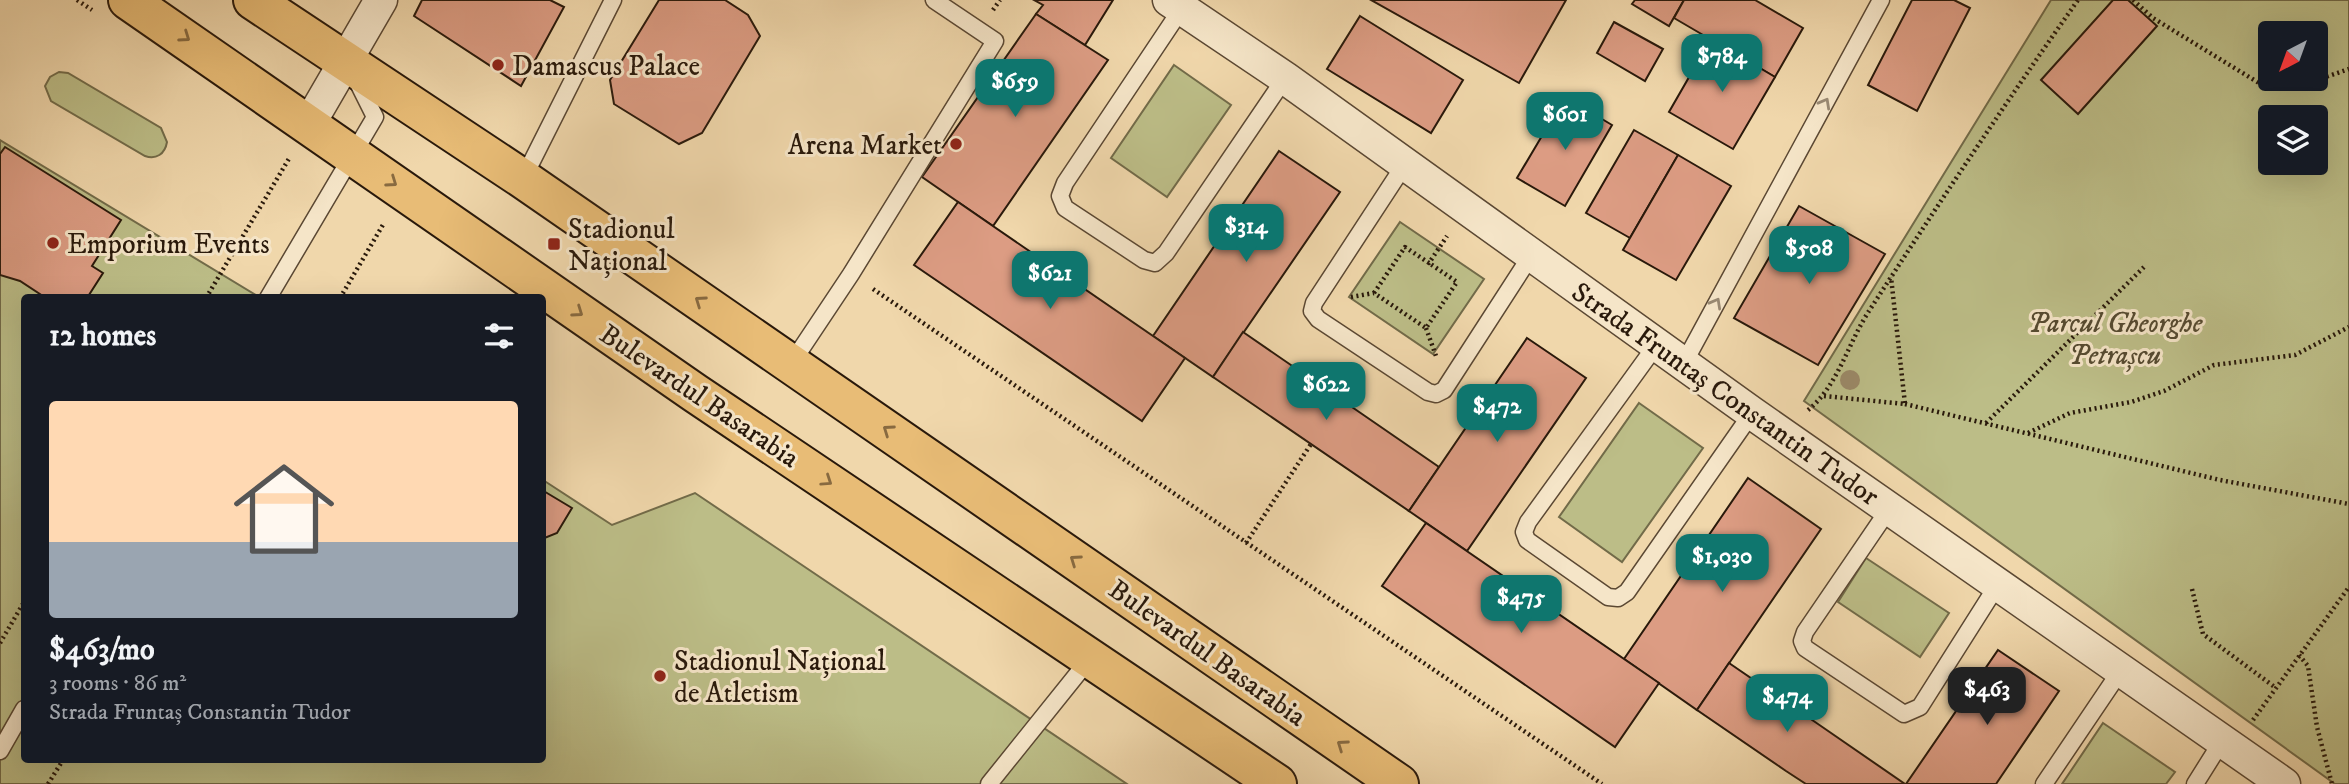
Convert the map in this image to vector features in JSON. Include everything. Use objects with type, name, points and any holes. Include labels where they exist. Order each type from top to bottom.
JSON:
[{"type":"main road","name":"Bulevardul Basarabia","points":[[128,0],[695,393],[1277,784]]},
{"type":"main road","name":"Bulevardul Basarabia","points":[[253,0],[523,179],[1399,784]]},
{"type":"street","points":[[309,124],[381,0]]},
{"type":"street","name":"Strada Fruntaș Constantin Tudor","points":[[1176,4],[1285,78],[1889,509],[2284,784]]},
{"type":"lane","points":[[523,179],[613,0]]},
{"type":"lane","points":[[791,364],[851,274],[995,41],[934,0]]},
{"type":"lane","points":[[1684,363],[1881,0]]},
{"type":"lane","points":[[1176,4],[1065,183],[1060,196],[1065,208],[1144,260],[1155,263],[1166,253],[1285,78]]},
{"type":"lane","points":[[270,294],[374,117],[347,62]]},
{"type":"lane","points":[[1405,164],[1314,303],[1312,311],[1318,319],[1428,393],[1436,394],[1444,390],[1532,254]]},
{"type":"lane","points":[[1657,344],[1528,522],[1524,532],[1527,540],[1608,597],[1618,598],[1627,592],[1752,412]]},
{"type":"lane","points":[[1889,509],[1805,632],[1802,641],[1805,648],[1904,714],[1912,713],[1920,707],[1998,584]]},
{"type":"lane","points":[[989,784],[1091,657]]},
{"type":"lane","points":[[2044,784],[2121,670]]},
{"type":"lane","points":[[0,751],[21,714]]},
{"type":"lane","points":[[2194,784],[2230,746]]},
{"type":"path","points":[[1780,432],[1824,397],[1854,332],[1988,128],[2078,0]]},
{"type":"path","points":[[2133,0],[2153,18],[2259,83],[2311,82],[2349,69]]},
{"type":"path","points":[[208,294],[309,124]]},
{"type":"path","points":[[1429,263],[1467,208]]},
{"type":"path","points":[[342,294],[388,216]]},
{"type":"path","points":[[1405,247],[1429,263],[1457,282],[1426,328],[1374,293],[1405,247]]},
{"type":"path","points":[[1985,423],[2144,267]]},
{"type":"path","points":[[851,274],[1602,784]]},
{"type":"path","points":[[1891,276],[1905,404]]},
{"type":"path","points":[[2027,433],[2070,413],[2132,402],[2164,391],[2214,365],[2295,355],[2349,327]]},
{"type":"path","points":[[1824,397],[1905,404],[2220,480],[2349,503]]},
{"type":"path","points":[[1246,542],[1311,444]]},
{"type":"path","points":[[2230,746],[2251,723],[2349,587]]},
{"type":"path","points":[[2192,589],[2203,634],[2276,688]]},
{"type":"path","points":[[0,643],[21,607]]},
{"type":"path","points":[[2299,655],[2308,666],[2317,727],[2332,784]]},
{"type":"path","points":[[48,784],[61,763]]},
{"type":"green space","name":"Parcul Gheorghe Petrașcu","points":[[2051,0],[2349,0],[2349,784],[2335,784],[1804,401]]},
{"type":"green space","points":[[1174,65],[1231,105],[1167,197],[1111,158]]},
{"type":"green space","points":[[59,72],[68,73],[161,128],[167,142],[162,153],[153,157],[145,156],[51,101],[45,86],[50,77]]},
{"type":"green space","points":[[0,140],[254,294],[21,294],[21,763],[546,763],[546,482],[612,525],[695,493],[1127,784],[0,784]]},
{"type":"green space","points":[[1400,222],[1484,279],[1433,354],[1349,297]]},
{"type":"green space","points":[[1639,403],[1703,448],[1622,562],[1559,517]]},
{"type":"green space","points":[[1866,558],[1949,613],[1920,657],[1838,602]]},
{"type":"green space","points":[[2103,723],[2175,772],[2166,784],[2062,784]]},
{"type":"building","points":[[422,0],[550,0],[564,7],[521,86],[414,16]]},
{"type":"building","points":[[659,0],[725,0],[748,15],[760,36],[702,133],[679,144],[614,104],[610,80]]},
{"type":"building","points":[[1034,0],[1113,0],[1085,45],[1036,14],[1043,5]]},
{"type":"building","points":[[1371,0],[1566,0],[1519,83]]},
{"type":"building","points":[[1635,0],[1684,0],[1669,26],[1632,4]]},
{"type":"building","points":[[1684,0],[1755,0],[1803,28],[1775,77],[1674,18]]},
{"type":"building","points":[[1912,0],[1954,0],[1970,8],[1917,111],[1868,85]]},
{"type":"building","points":[[2113,0],[2128,0],[2157,26],[2078,114],[2041,80]]},
{"type":"building","points":[[1036,14],[1108,60],[993,226],[922,177]]},
{"type":"building","points":[[1360,16],[1463,80],[1431,133],[1327,69]]},
{"type":"building","points":[[1614,22],[1663,49],[1645,81],[1597,53]]},
{"type":"building","points":[[1711,39],[1775,77],[1733,149],[1669,112]]},
{"type":"building","points":[[1565,97],[1612,125],[1565,206],[1517,178]]},
{"type":"building","points":[[1634,130],[1678,155],[1630,238],[1586,213]]},
{"type":"building","name":"Emporium Events","points":[[5,147],[121,220],[92,266],[103,273],[90,294],[40,294],[20,281],[0,275],[0,154]]},
{"type":"building","points":[[1279,151],[1340,192],[1213,377],[1153,336]]},
{"type":"building","points":[[1678,155],[1731,186],[1676,280],[1623,250]]},
{"type":"building","points":[[958,202],[1185,358],[1142,421],[914,265]]},
{"type":"building","points":[[1799,206],[1885,254],[1818,365],[1734,318]]},
{"type":"building","points":[[1243,332],[1439,467],[1409,511],[1213,377]]},
{"type":"building","points":[[1527,338],[1586,378],[1467,551],[1409,511]]},
{"type":"building","points":[[1748,478],[1821,529],[1697,710],[1624,659]]},
{"type":"building","points":[[546,492],[572,508],[557,533],[546,537]]},
{"type":"building","points":[[1426,523],[1659,683],[1615,747],[1382,586]]},
{"type":"building","points":[[1998,650],[2059,691],[1996,784],[1906,784]]},
{"type":"building","points":[[1729,663],[1905,784],[1806,784],[1697,710]]},
{"type":"place","name":"Damascus Palace","points":[[498,65]]},
{"type":"place","name":"Arena Market","points":[[956,144]]},
{"type":"place","name":"Emporium Events","points":[[53,243]]},
{"type":"place","name":"Stadionul Național","points":[[554,244]]},
{"type":"place","name":"Stadionul Național de Atletism","points":[[660,676]]}]
